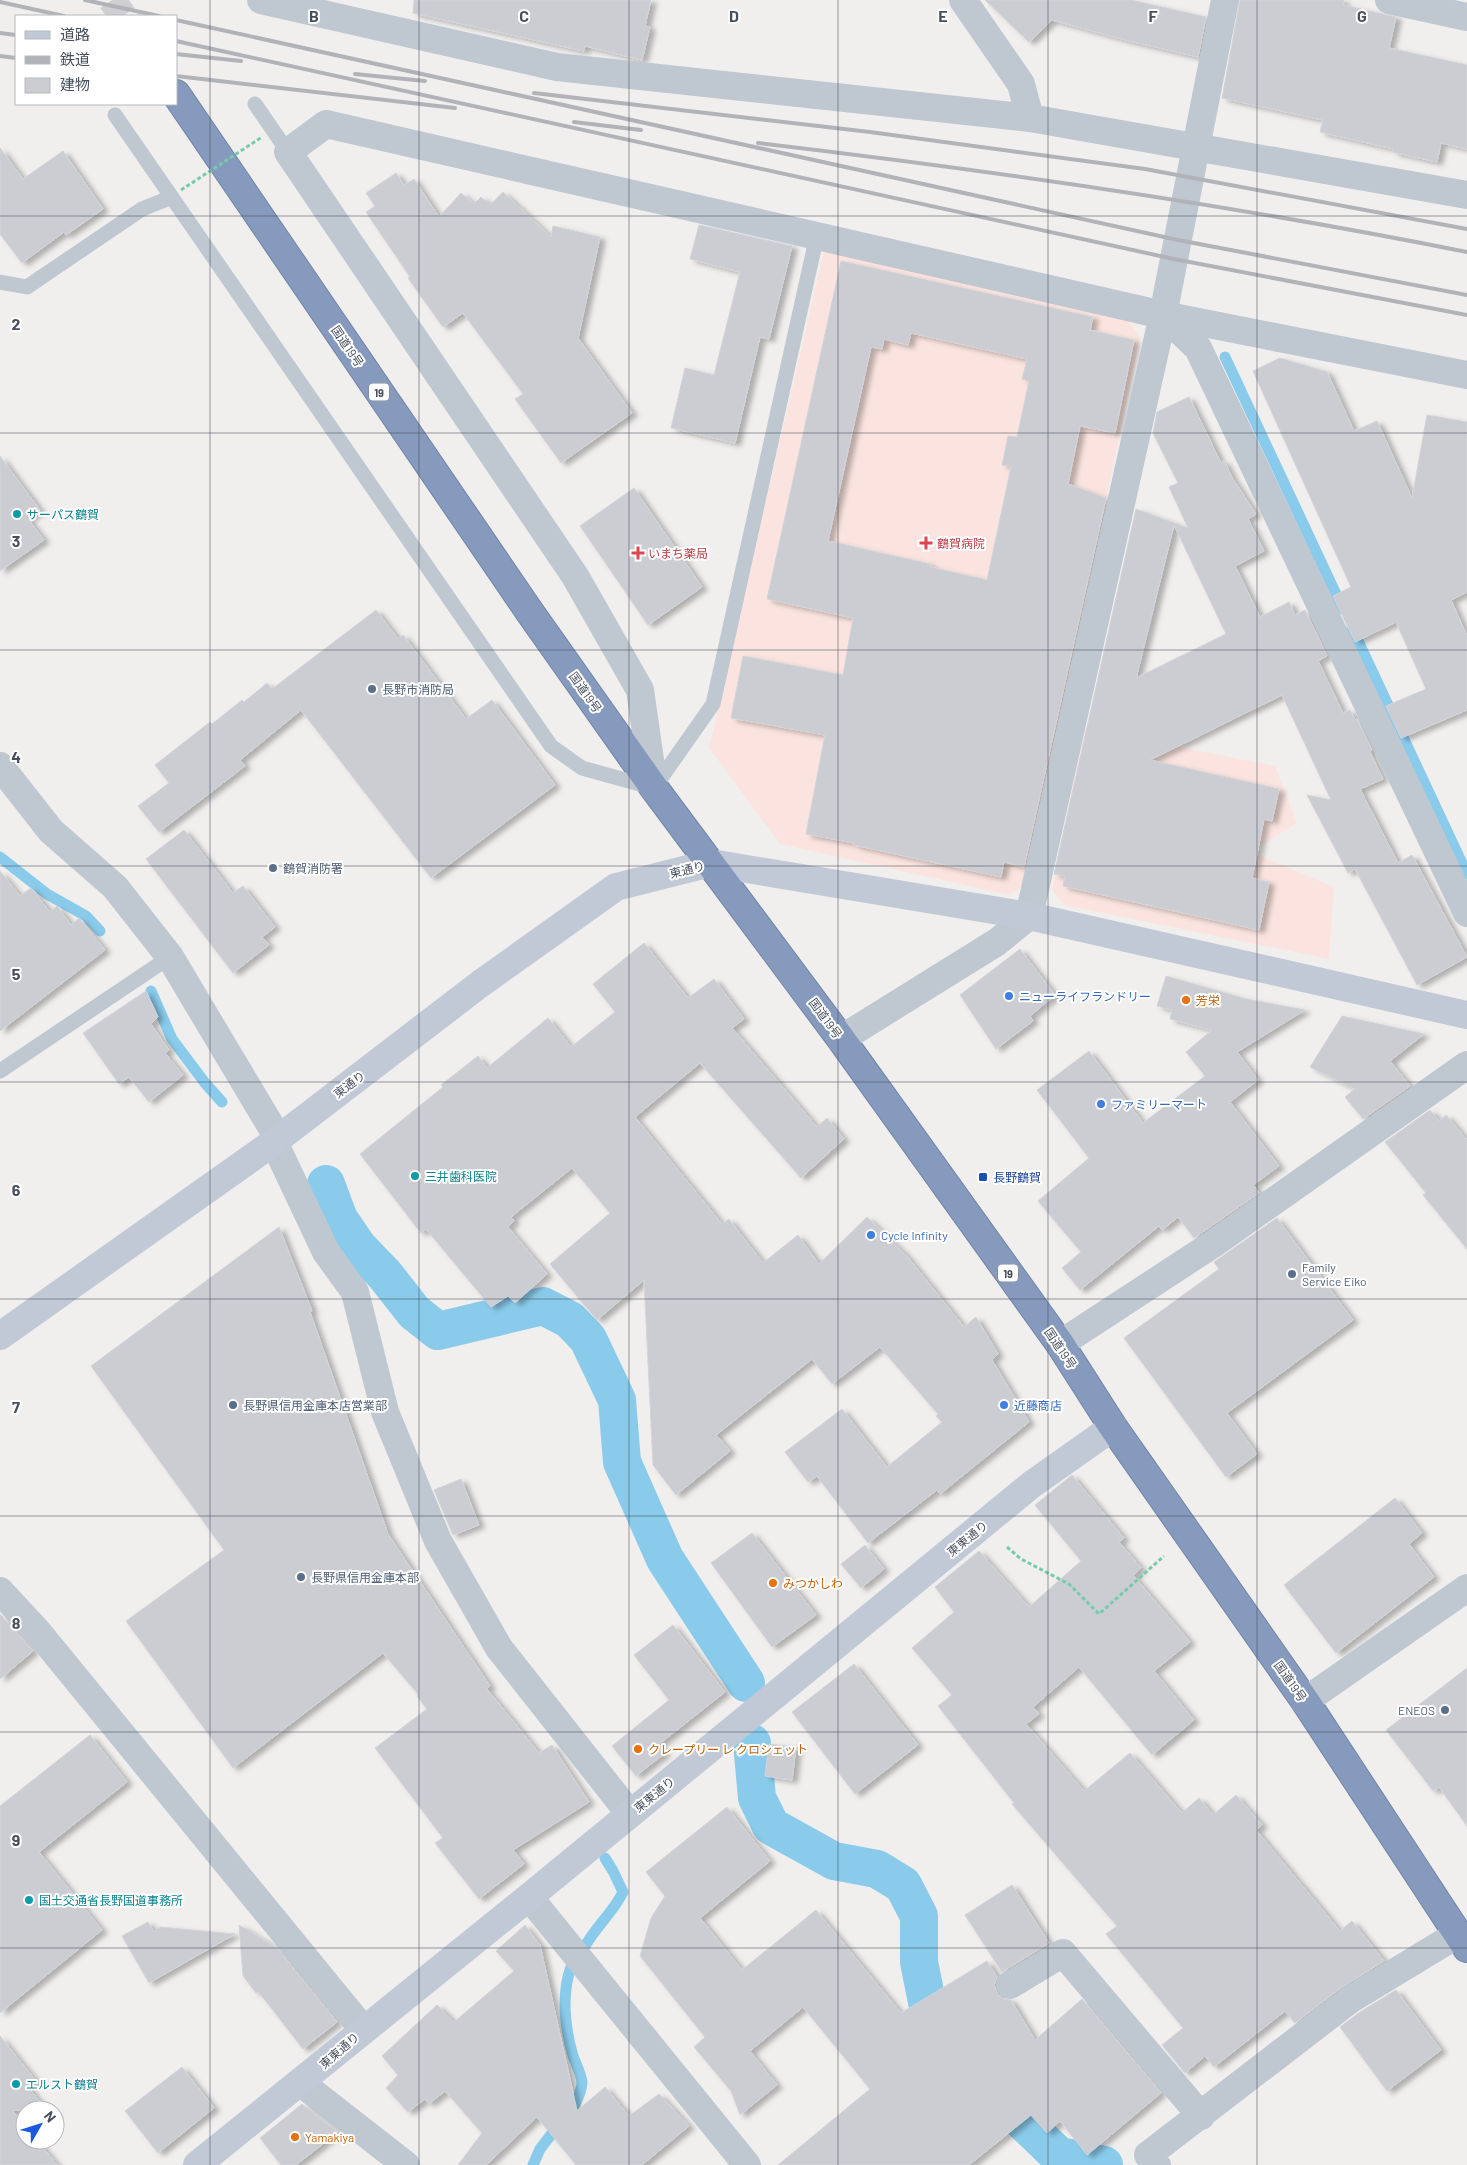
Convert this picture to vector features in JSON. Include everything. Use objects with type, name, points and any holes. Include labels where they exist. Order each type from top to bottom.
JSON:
[{"type":"highway","name":"国道19号","points":[[178,97],[524,603],[654,788],[841,1039],[1060,1344],[1113,1427],[1305,1701],[1462,1941]]},
{"type":"street","points":[[260,0],[557,67],[1030,118],[1467,195]]},
{"type":"street","points":[[963,0],[1021,84],[1030,118]]},
{"type":"street","points":[[841,1039],[997,942],[1029,916],[1163,315],[1225,0]]},
{"type":"street","points":[[1389,0],[1467,17]]},
{"type":"street","points":[[654,788],[640,690],[575,576],[288,152],[326,124],[1163,315],[1467,375]]},
{"type":"street","points":[[1163,315],[1198,348],[1467,913]]},
{"type":"street","points":[[0,766],[51,831],[115,887],[170,957],[276,1140],[326,1252],[355,1292],[385,1412],[438,1542],[498,1648],[630,1814]]},
{"type":"street","points":[[711,863],[1029,916],[1467,1015]]},
{"type":"street","name":"東通り","points":[[0,1336],[276,1140],[480,984],[616,886],[711,863]]},
{"type":"street","points":[[1060,1344],[1212,1244],[1467,1065]]},
{"type":"street","name":"東東通り","points":[[197,2165],[302,2082],[363,2029],[529,1897],[1031,1485],[1113,1427]]},
{"type":"street","points":[[1305,1701],[1467,1588]]},
{"type":"street","points":[[0,1591],[38,1632],[363,2029]]},
{"type":"street","points":[[529,1897],[747,2165]]},
{"type":"street","points":[[1157,2165],[1148,2155],[1351,1999],[1462,1941]]},
{"type":"street","points":[[1010,1985],[1063,1953],[1201,2116]]},
{"type":"street","points":[[302,2082],[406,2165]]},
{"type":"lane","points":[[255,104],[288,152]]},
{"type":"lane","points":[[114,115],[176,193],[551,746],[582,768],[654,788],[713,704],[817,235]]},
{"type":"lane","points":[[0,282],[27,287],[142,210],[176,193]]},
{"type":"lane","points":[[0,1071],[170,957]]},
{"type":"path","points":[[176,193],[262,137]]},
{"type":"path","points":[[982,1525],[1021,1559],[1069,1584],[1099,1614],[1188,1534]]},
{"type":"shaded area","name":"鶴賀病院","points":[[825,246],[1125,316],[1140,338],[1024,885],[1009,895],[780,844],[709,748]]},
{"type":"shaded area","points":[[1084,728],[1275,766],[1297,823],[1251,852],[1334,887],[1329,959],[1064,905],[1052,890]]},
{"type":"building","points":[[414,0],[651,0],[645,26],[650,27],[642,60],[585,46],[584,51],[413,13]]},
{"type":"building","points":[[985,0],[1131,0],[1206,17],[1198,57],[1052,20],[1029,42]]},
{"type":"building","points":[[1240,0],[1344,0],[1343,5],[1396,17],[1389,48],[1467,65],[1467,149],[1441,143],[1437,162],[1393,152],[1394,149],[1320,132],[1323,120],[1222,98]]},
{"type":"building","points":[[0,148],[23,179],[63,151],[103,209],[66,235],[64,232],[22,263],[0,234]]},
{"type":"building","points":[[396,173],[404,185],[414,179],[439,217],[461,193],[474,204],[481,197],[490,205],[503,192],[551,237],[553,226],[600,237],[578,338],[632,413],[561,463],[515,399],[523,394],[463,313],[443,327],[408,278],[410,277],[366,212],[375,206],[366,193]]},
{"type":"building","points":[[699,225],[792,246],[769,339],[760,337],[735,443],[671,428],[685,368],[714,375],[740,272],[690,259]]},
{"type":"building","name":"鶴賀病院","points":[[841,261],[1093,317],[1090,330],[1134,340],[1115,433],[1080,426],[1068,484],[1106,498],[1024,867],[1004,862],[1001,877],[854,845],[854,843],[806,834],[825,735],[731,718],[743,656],[843,675],[853,618],[767,599]],"holes":[[[911,333],[1027,359],[1022,379],[1029,381],[1017,437],[1008,436],[1002,465],[1011,467],[987,580],[930,567],[930,564],[828,541],[871,347],[882,349],[884,339],[908,345]]]},
{"type":"building","points":[[1280,358],[1327,372],[1354,431],[1377,421],[1412,498],[1427,415],[1467,422],[1467,592],[1451,600],[1467,636],[1467,710],[1401,738],[1386,706],[1426,689],[1396,622],[1355,642],[1333,596],[1351,587],[1253,371]]},
{"type":"building","points":[[1189,397],[1221,463],[1224,461],[1233,479],[1256,514],[1248,519],[1264,551],[1235,566],[1260,617],[1289,602],[1295,615],[1305,610],[1327,656],[1318,661],[1343,713],[1350,710],[1355,720],[1357,719],[1383,779],[1360,789],[1398,863],[1412,855],[1467,957],[1417,985],[1355,869],[1348,873],[1307,795],[1331,800],[1282,695],[1150,760],[1279,789],[1272,821],[1264,819],[1252,878],[1269,882],[1259,930],[1063,886],[1065,876],[1054,874],[1136,509],[1188,528],[1169,487],[1178,483],[1153,433],[1157,412]],"holes":[[[1174,525],[1226,634],[1136,678]]]},
{"type":"building","name":"サーパス鶴賀","points":[[0,456],[40,510],[28,519],[44,540],[0,571]]},
{"type":"building","points":[[634,488],[702,587],[648,625],[580,526]]},
{"type":"building","points":[[376,610],[398,639],[403,635],[466,719],[492,700],[555,785],[431,878],[301,710],[240,760],[245,766],[159,832],[138,806],[169,783],[155,765],[210,722],[212,724],[267,683],[272,689]]},
{"type":"building","points":[[184,830],[233,893],[243,886],[275,927],[262,937],[269,945],[233,973],[146,859]]},
{"type":"building","points":[[0,871],[20,896],[31,888],[50,912],[57,906],[71,925],[79,918],[105,950],[0,1031]]},
{"type":"building","points":[[644,943],[688,998],[714,979],[744,1019],[732,1028],[817,1127],[827,1118],[844,1139],[801,1178],[700,1063],[635,1117],[722,1224],[729,1219],[763,1263],[798,1235],[819,1264],[867,1217],[906,1255],[964,1327],[976,1317],[998,1354],[992,1360],[1029,1422],[940,1494],[937,1490],[868,1543],[817,1476],[808,1482],[785,1452],[842,1409],[887,1467],[942,1422],[936,1416],[938,1414],[880,1347],[832,1384],[812,1359],[716,1435],[730,1451],[676,1495],[653,1465],[644,1280],[597,1320],[550,1264],[610,1213],[572,1168],[511,1217],[514,1221],[508,1227],[547,1274],[515,1303],[508,1296],[491,1307],[426,1229],[421,1233],[360,1154],[478,1056],[487,1068],[548,1018],[571,1047],[615,1012],[593,984]]},
{"type":"building","points":[[1020,949],[1055,995],[1030,1016],[1033,1021],[996,1049],[960,995]]},
{"type":"building","points":[[1166,976],[1246,999],[1305,1010],[1237,1052],[1258,1080],[1230,1102],[1279,1166],[1253,1185],[1259,1193],[1194,1238],[1178,1217],[1162,1230],[1159,1226],[1080,1290],[1062,1268],[1081,1252],[1038,1201],[1089,1158],[1037,1090],[1089,1051],[1143,1123],[1205,1076],[1186,1052],[1212,1030],[1170,1019],[1172,1010],[1157,1006]]},
{"type":"building","points":[[146,991],[158,1017],[151,1024],[169,1050],[165,1053],[183,1075],[149,1102],[129,1077],[119,1084],[83,1033]]},
{"type":"building","points":[[1342,1016],[1424,1034],[1390,1061],[1410,1086],[1363,1119],[1345,1097],[1355,1089],[1310,1067]]},
{"type":"building","points":[[1430,1110],[1439,1121],[1446,1115],[1467,1140],[1467,1249],[1423,1195],[1426,1193],[1385,1142]]},
{"type":"building","points":[[1277,1218],[1353,1320],[1227,1413],[1257,1454],[1226,1477],[1124,1338],[1219,1269],[1214,1262]]},
{"type":"building","points":[[279,1227],[312,1311],[310,1312],[388,1534],[490,1686],[487,1689],[539,1753],[552,1745],[589,1802],[513,1850],[524,1864],[479,1899],[435,1843],[443,1838],[375,1748],[427,1709],[417,1696],[418,1694],[383,1653],[233,1768],[126,1621],[224,1550],[91,1366]]},
{"type":"building","points":[[1072,1475],[1124,1538],[1119,1542],[1141,1568],[1133,1575],[1190,1642],[1154,1671],[1194,1720],[1152,1755],[1079,1667],[1033,1707],[1039,1714],[1026,1724],[1084,1791],[1130,1753],[1182,1813],[1199,1798],[1213,1815],[1236,1795],[1262,1825],[1256,1830],[1340,1931],[1352,1921],[1384,1961],[1342,1987],[1295,2023],[1285,2011],[1214,2067],[1205,2056],[1185,2073],[1162,2045],[1183,2028],[1106,1934],[1117,1926],[1012,1804],[1014,1803],[938,1706],[952,1695],[912,1648],[954,1612],[935,1587],[979,1551],[1029,1607],[1081,1561],[1035,1505]]},
{"type":"building","points":[[461,1479],[479,1525],[453,1535],[434,1490]]},
{"type":"building","points":[[1395,1498],[1422,1533],[1409,1544],[1434,1577],[1336,1653],[1284,1585]]},
{"type":"building","points":[[752,1533],[816,1615],[772,1647],[711,1563]]},
{"type":"building","points":[[865,1545],[884,1569],[861,1588],[841,1564]]},
{"type":"building","points":[[0,1614],[33,1651],[0,1679]]},
{"type":"building","points":[[673,1625],[725,1692],[658,1745],[665,1753],[636,1776],[612,1746],[669,1700],[634,1655]]},
{"type":"building","points":[[854,1664],[918,1745],[855,1794],[792,1712]]},
{"type":"building","points":[[1467,1668],[1467,1826],[1439,1787],[1433,1791],[1386,1730]]},
{"type":"building","points":[[90,1735],[127,1782],[39,1852],[102,1930],[0,2013],[0,1806]]},
{"type":"building","points":[[769,1744],[796,1747],[792,1780],[765,1776]]},
{"type":"building","points":[[727,1807],[770,1861],[700,1918],[742,1970],[816,1910],[901,2013],[987,1961],[997,1977],[994,1985],[997,1993],[1003,1999],[1011,2000],[1035,2040],[1082,1999],[1161,2093],[1087,2155],[1060,2121],[1047,2133],[1031,2115],[969,2165],[778,2165],[870,2089],[803,2007],[750,2051],[777,2085],[740,2115],[731,2091],[694,2047],[705,2037],[640,1956],[651,1918],[665,1896],[646,1872]]},
{"type":"building","points":[[1012,1885],[1049,1943],[1002,1972],[965,1915]]},
{"type":"building","points":[[148,1922],[154,1932],[160,1927],[235,1934],[149,1983],[122,1936]]},
{"type":"building","points":[[239,1925],[277,1948],[337,2022],[303,2049],[258,1991],[256,1993],[243,1976]]},
{"type":"building","points":[[525,1925],[540,1945],[577,2111],[605,2087],[629,2116],[659,2094],[689,2126],[642,2165],[576,2165],[537,2117],[486,2165],[458,2165],[482,2133],[445,2091],[429,2104],[425,2099],[408,2112],[386,2088],[398,2075],[382,2056],[437,2005],[454,2022],[514,1971],[496,1951]]},
{"type":"building","points":[[1396,1990],[1441,2050],[1387,2091],[1340,2027]]},
{"type":"building","points":[[0,2036],[36,2081],[28,2087],[38,2100],[15,2100],[15,2110],[12,2110],[15,2113],[15,2150],[45,2150],[57,2165],[0,2165]]},
{"type":"building","points":[[182,2067],[214,2108],[158,2153],[125,2111]]},
{"type":"building","points":[[302,2104],[338,2132],[296,2165],[281,2165],[260,2138]]},
{"type":"waterway","points":[[1225,357],[1343,609]]},
{"type":"waterway","points":[[1352,628],[1467,874]]},
{"type":"waterway","points":[[0,857],[47,894],[86,916],[100,931]]},
{"type":"waterway","points":[[151,991],[172,1039],[205,1083],[222,1102]]},
{"type":"waterway","points":[[326,1184],[339,1219],[358,1247],[385,1275],[414,1312],[438,1331],[543,1306],[570,1320],[588,1339],[617,1400],[622,1462],[665,1559],[746,1683]]},
{"type":"waterway","points":[[752,1743],[757,1798],[771,1826],[834,1861],[877,1869],[903,1885],[919,1916],[919,1962],[928,2007],[952,2041]]},
{"type":"waterway","points":[[584,1948],[623,1892],[605,1858]]},
{"type":"waterway","points":[[533,2165],[540,2149],[575,2104],[581,2088],[580,2072],[573,2056],[565,2012],[566,1988],[571,1967]]},
{"type":"waterway","points":[[985,2085],[1059,2156],[1104,2165]]},
{"type":"tunnel","points":[[112,0],[122,15]]},
{"type":"railway","points":[[85,0],[154,15]]},
{"type":"railway","points":[[0,2],[59,15]]},
{"type":"railway","points":[[178,20],[1178,240],[1467,295]]},
{"type":"railway","points":[[0,33],[15,35]]},
{"type":"railway","points":[[178,41],[1174,259],[1467,315]]},
{"type":"railway","points":[[178,54],[241,61]]},
{"type":"railway","points":[[0,56],[15,58]]},
{"type":"railway","points":[[355,74],[425,81]]},
{"type":"railway","points":[[178,76],[455,108]]},
{"type":"railway","points":[[534,93],[870,132],[1145,169],[1467,229]]},
{"type":"railway","points":[[574,122],[641,130]]},
{"type":"railway","points":[[758,143],[1114,190],[1291,219],[1467,252]]},
{"type":"place","name":"サーパス鶴賀","points":[[17,514]]},
{"type":"place","name":"鶴賀病院","points":[[926,543]]},
{"type":"place","name":"いまち薬局","points":[[638,553]]},
{"type":"place","name":"長野市消防局","points":[[372,689]]},
{"type":"place","name":"鶴賀消防署","points":[[273,868]]},
{"type":"place","name":"ニューライフランドリー","points":[[1009,996]]},
{"type":"place","name":"芳栄","points":[[1186,1000]]},
{"type":"place","name":"ファミリーマート","points":[[1101,1104]]},
{"type":"place","name":"三井歯科医院","points":[[415,1176]]},
{"type":"place","name":"長野鶴賀","points":[[983,1177]]},
{"type":"place","name":"Cycle Infinity","points":[[871,1235]]},
{"type":"place","name":"Family Service Eiko","points":[[1292,1274]]},
{"type":"place","name":"長野県信用金庫本店営業部","points":[[233,1405]]},
{"type":"place","name":"近藤商店","points":[[1004,1405]]},
{"type":"place","name":"長野県信用金庫本部","points":[[301,1577]]},
{"type":"place","name":"みつかしわ","points":[[773,1583]]},
{"type":"place","name":"ENEOS","points":[[1445,1710]]},
{"type":"place","name":"クレープリー レ クロシェット","points":[[638,1749]]},
{"type":"place","name":"国土交通省長野国道事務所","points":[[29,1900]]},
{"type":"place","name":"エルスト鶴賀","points":[[16,2084]]},
{"type":"place","name":"Yamakiya","points":[[295,2137]]}]
